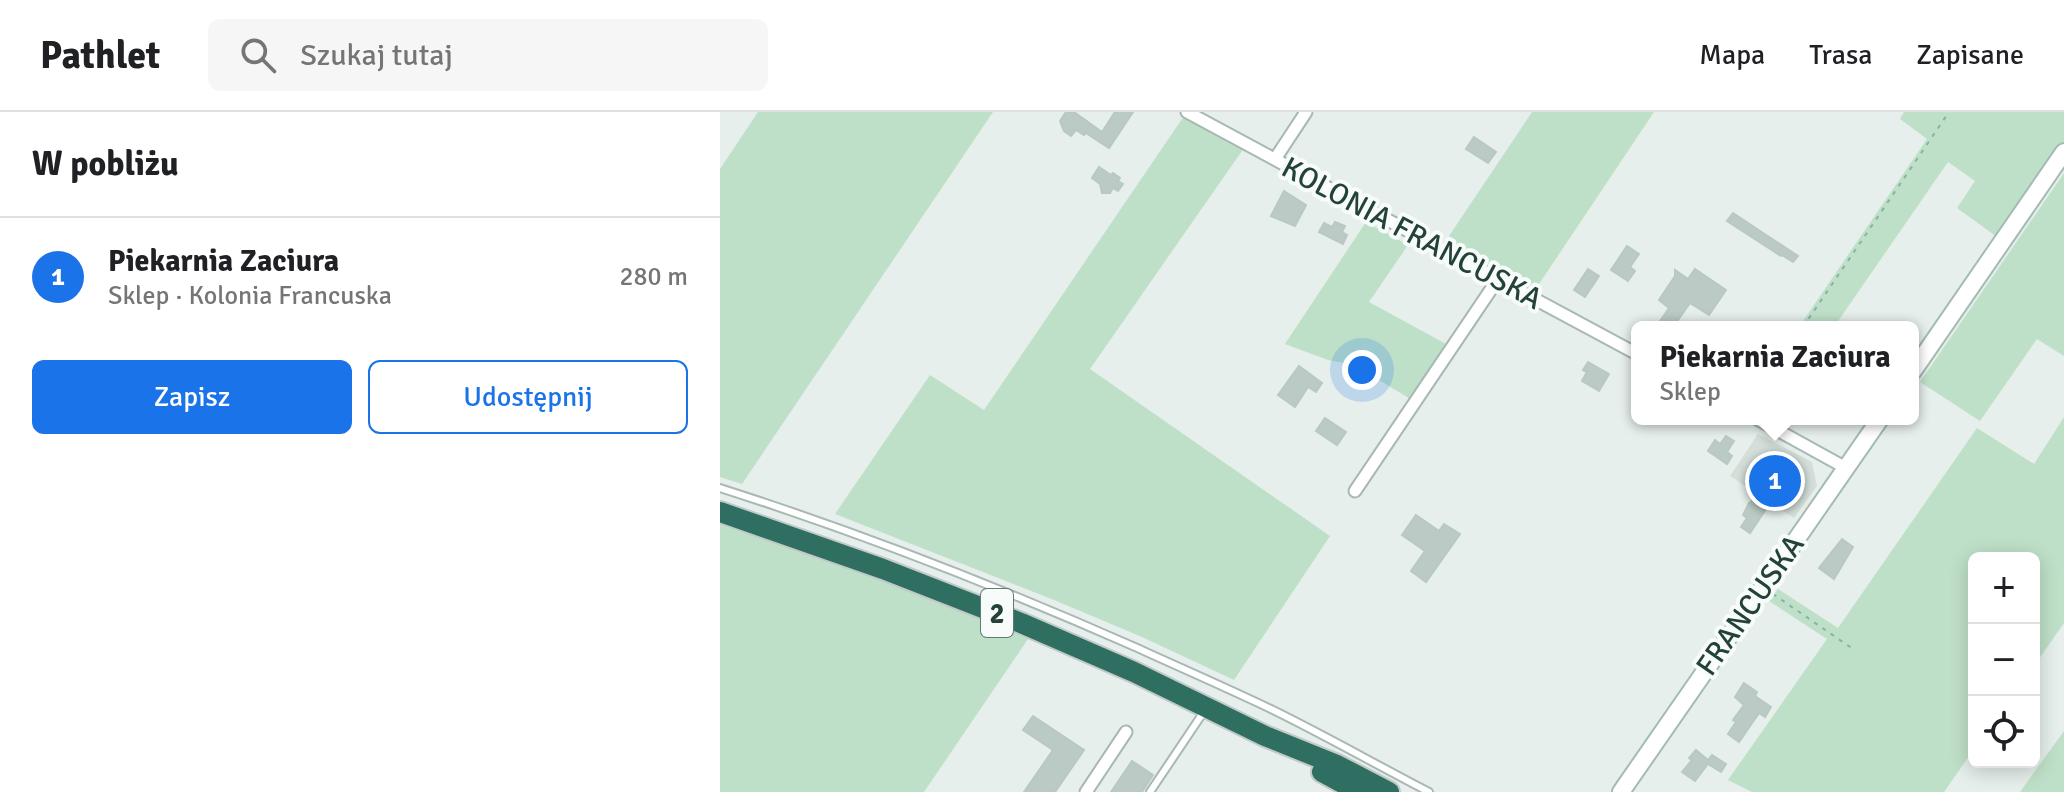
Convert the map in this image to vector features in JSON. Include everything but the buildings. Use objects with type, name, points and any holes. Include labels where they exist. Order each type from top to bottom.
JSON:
[{"type":"highway","name":"2","points":[[720,512],[984,608],[1107,660],[1265,736],[1337,765],[1389,792]]},
{"type":"highway","name":"2","points":[[1265,736],[1359,792]]},
{"type":"street","name":"KOLONIA FRANCUSKA","points":[[1187,112],[1631,351]]},
{"type":"street","points":[[1275,159],[1306,112]]},
{"type":"street","points":[[1919,362],[2064,152]]},
{"type":"street","points":[[1355,491],[1498,279]]},
{"type":"street","points":[[1768,425],[1846,468]]},
{"type":"street","name":"FRANCUSKA","points":[[1621,792],[1876,425]]},
{"type":"street","points":[[1086,792],[1126,732]]},
{"type":"lane","points":[[720,488],[860,536],[1048,609],[1262,705],[1429,792]]},
{"type":"lane","points":[[1150,792],[1206,707]]},
{"type":"path","points":[[1807,321],[1949,112]]},
{"type":"path","points":[[1762,586],[1853,649]]},
{"type":"shaded area","points":[[1758,434],[1812,462],[1817,486],[1794,518],[1730,476]]},
{"type":"green space","points":[[758,112],[993,112],[742,484],[720,477],[720,169]]},
{"type":"green space","points":[[1532,112],[1654,112],[1533,293],[1443,245]]},
{"type":"green space","points":[[1904,112],[2064,112],[2064,141],[1997,237],[1957,208],[1975,181],[1948,162],[1838,321],[1803,321],[1927,139],[1900,119]]},
{"type":"green space","points":[[1184,116],[1244,148],[1090,369],[1330,536],[1234,680],[1054,600],[835,514],[930,375],[984,410]]},
{"type":"green space","points":[[2064,173],[2064,356],[2037,339],[1980,421],[1920,382]]},
{"type":"green space","points":[[1366,222],[1408,245],[1369,302],[1448,345],[1412,400],[1354,365],[1328,360],[1285,344]]},
{"type":"green space","points":[[2064,417],[2064,623],[2040,657],[2040,552],[1968,552],[1968,758],[1944,792],[1752,792],[1728,780],[1827,639],[1769,601],[1778,589],[1838,628],[1977,428],[2034,464]]},
{"type":"green space","points":[[720,525],[843,565],[1028,639],[924,792],[720,792]]},
{"type":"green space","points":[[2064,731],[2064,792],[2020,792]]},
{"type":"place","name":"Piekarnia Zaciura","points":[[1775,481]]}]
